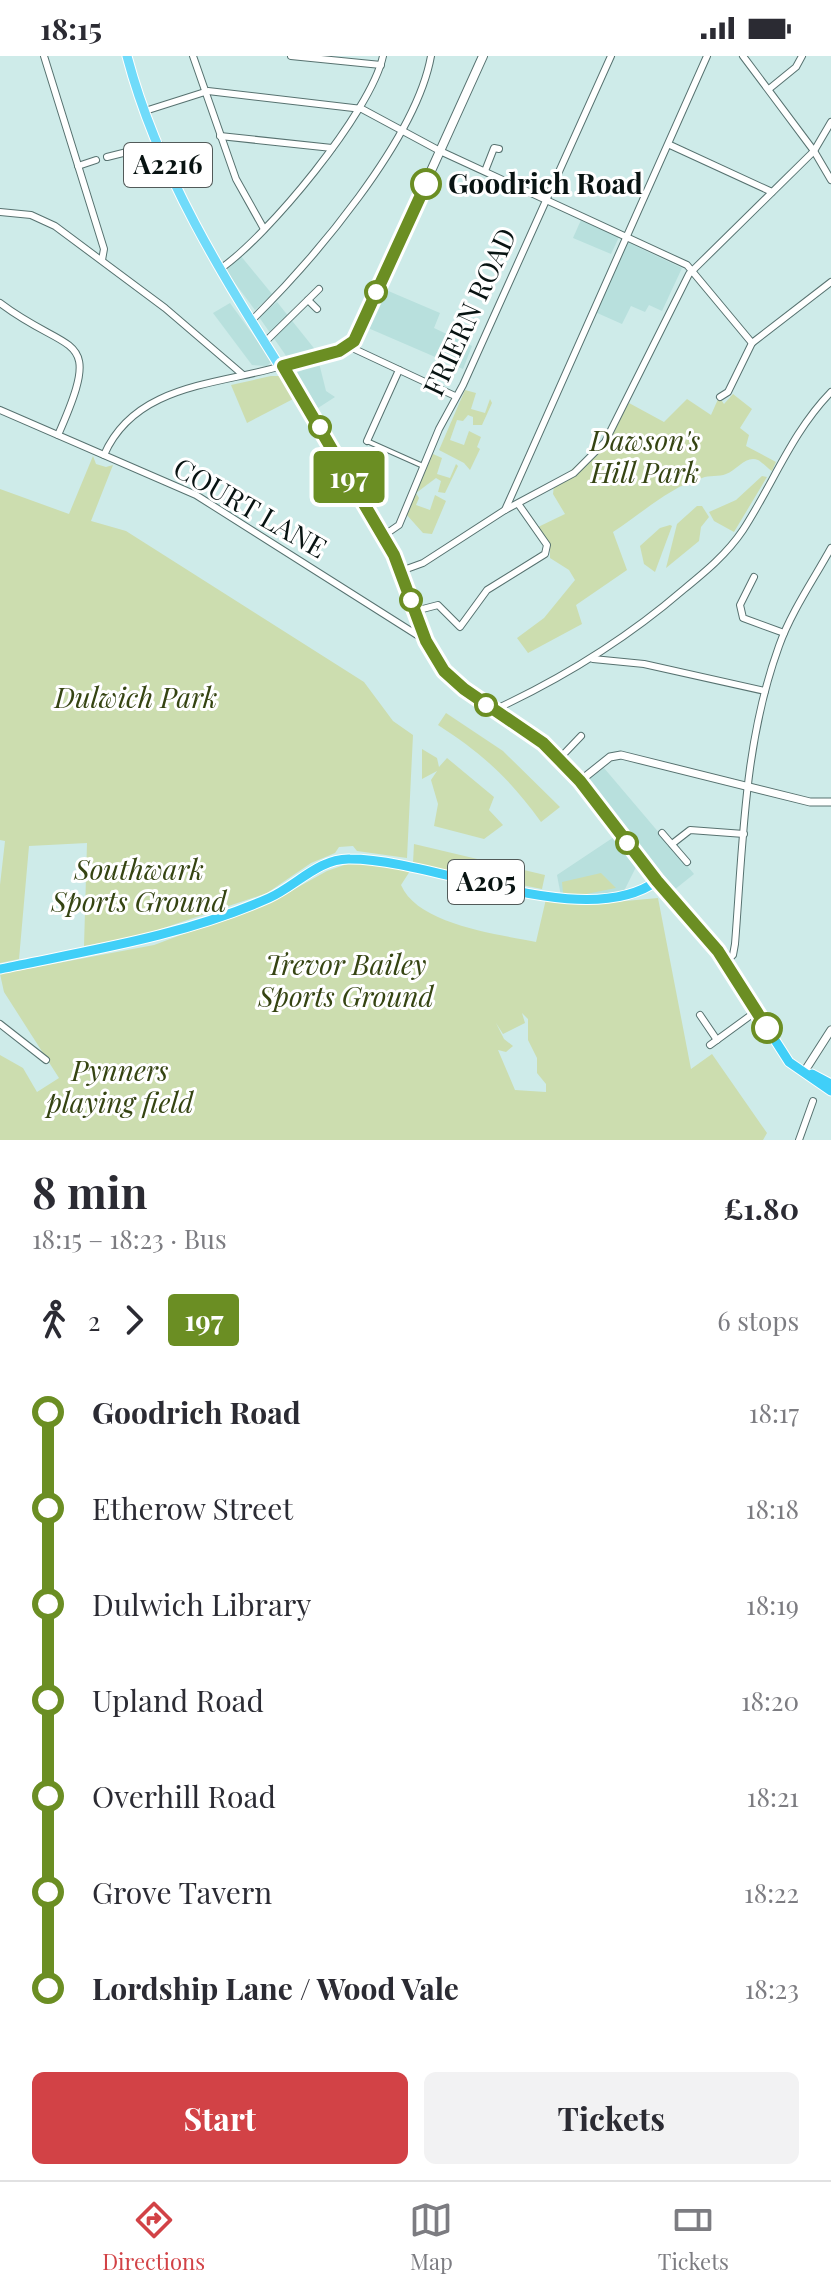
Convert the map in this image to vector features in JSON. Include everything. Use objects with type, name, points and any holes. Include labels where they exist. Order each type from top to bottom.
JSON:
[{"type":"highway","name":"A205","points":[[0,969],[149,940],[272,897],[325,864],[345,858],[409,865],[570,901],[638,892],[657,881]]},
{"type":"highway","points":[[657,881],[725,963],[801,1068],[831,1091]]},
{"type":"highway","points":[[801,1068],[831,1084]]},
{"type":"main road","name":"A2216","points":[[127,56],[145,111],[187,211],[219,270],[283,366],[383,536],[401,571],[426,641],[455,683],[559,759],[580,781],[657,881]]},
{"type":"main road","points":[[283,366],[348,346],[366,316],[483,56]]},
{"type":"street","points":[[44,56],[104,249],[102,260]]},
{"type":"street","points":[[193,56],[236,179],[264,229]]},
{"type":"street","points":[[291,56],[381,65]]},
{"type":"street","points":[[219,270],[240,255],[264,229],[362,109],[383,56]]},
{"type":"street","points":[[252,320],[324,241],[402,132],[421,92],[431,56]]},
{"type":"street","name":"FRIERN ROAD","points":[[383,536],[399,525],[423,466],[611,56]]},
{"type":"street","points":[[505,510],[707,56]]},
{"type":"street","points":[[743,56],[814,151],[831,180]]},
{"type":"street","points":[[769,89],[796,67],[802,56]]},
{"type":"street","points":[[145,111],[205,92],[362,109],[440,151],[693,269],[752,343]]},
{"type":"street","points":[[401,571],[423,563],[505,510],[574,473],[605,442],[693,269],[814,151],[831,122]]},
{"type":"street","points":[[220,136],[332,148]]},
{"type":"street","points":[[107,157],[159,144]]},
{"type":"street","points":[[670,145],[772,192]]},
{"type":"street","points":[[485,171],[494,148],[499,149]]},
{"type":"street","points":[[78,166],[96,160]]},
{"type":"street","points":[[0,212],[44,220],[102,260],[242,374]]},
{"type":"street","points":[[720,397],[728,392],[752,343],[831,282]]},
{"type":"street","points":[[266,341],[319,289]]},
{"type":"street","points":[[308,300],[317,309]]},
{"type":"street","points":[[0,303],[64,340],[79,359],[79,387],[58,435]]},
{"type":"street","points":[[348,346],[455,396]]},
{"type":"street","points":[[104,455],[121,425],[155,402],[190,386],[283,366]]},
{"type":"street","points":[[399,370],[367,441],[423,466]]},
{"type":"street","points":[[494,710],[593,659],[661,609],[735,542],[814,409],[831,392]]},
{"type":"street","name":"COURT LANE","points":[[0,410],[196,495],[426,641]]},
{"type":"street","points":[[415,611],[438,605],[455,626],[460,627],[487,590],[545,554],[547,545],[519,505]]},
{"type":"street","points":[[725,963],[733,955],[735,944],[747,787],[765,691],[784,633],[831,548]]},
{"type":"street","points":[[754,577],[740,605],[743,618],[784,633]]},
{"type":"street","points":[[593,659],[644,664],[765,691]]},
{"type":"street","points":[[559,759],[581,736]]},
{"type":"street","points":[[580,781],[610,757],[621,755],[810,802],[831,802]]},
{"type":"street","points":[[672,844],[690,830],[744,834]]},
{"type":"street","points":[[662,833],[687,862]]},
{"type":"street","points":[[700,1015],[713,1043],[760,1012]]},
{"type":"street","points":[[0,1024],[46,1060]]},
{"type":"street","points":[[801,1068],[831,1030]]},
{"type":"street","points":[[799,1140],[813,1101]]},
{"type":"shaded area","points":[[581,220],[619,237],[611,254],[573,238]]},
{"type":"shaded area","points":[[627,242],[682,268],[662,311],[649,305],[645,312],[631,306],[622,324],[595,312]]},
{"type":"shaded area","points":[[240,255],[272,294],[255,310],[223,267]]},
{"type":"shaded area","points":[[386,290],[440,313],[434,328],[472,346],[463,369],[368,328]]},
{"type":"shaded area","points":[[277,302],[317,352],[289,360],[259,317]]},
{"type":"shaded area","points":[[230,303],[272,361],[267,366],[252,365],[213,313]]},
{"type":"shaded area","points":[[319,363],[326,391],[335,397],[318,408],[296,373]]},
{"type":"shaded area","points":[[604,768],[694,874],[674,890],[586,781]]},
{"type":"shaded area","points":[[617,835],[636,867],[624,891],[581,899],[561,896],[557,875]]},
{"type":"green space","points":[[282,376],[297,397],[247,423],[231,385]]},
{"type":"green space","points":[[465,390],[476,393],[471,409],[485,413],[490,399],[492,403],[482,425],[473,425],[473,417],[468,415],[463,421],[457,420],[450,440],[464,445],[469,431],[481,437],[477,447],[480,449],[470,470],[464,463],[439,450]]},
{"type":"green space","name":"Dawson's Hill Park","points":[[733,394],[752,409],[740,428],[749,435],[746,446],[776,462],[772,471],[754,459],[726,474],[690,482],[613,532],[627,570],[576,605],[582,624],[528,653],[517,638],[544,618],[575,580],[569,570],[550,558],[550,546],[536,528],[565,514],[553,494],[554,485],[603,442],[629,403],[664,422],[687,399],[711,415],[719,397],[724,404]]},
{"type":"green space","points":[[433,454],[442,458],[437,474],[450,478],[456,464],[458,466],[445,493],[438,492],[441,481],[436,478],[416,493],[419,498],[416,505],[430,510],[435,495],[446,501],[432,534],[423,533],[406,514]]},
{"type":"green space","name":"Dulwich Park","points":[[93,456],[96,464],[106,467],[113,465],[91,521],[126,531],[364,682],[393,721],[413,735],[407,858],[357,851],[353,846],[339,847],[335,853],[311,863],[267,893],[143,935],[84,946],[87,843],[29,846],[19,959],[0,963],[0,885],[5,841],[0,840],[0,489],[69,514]]},
{"type":"green space","points":[[762,476],[767,477],[734,532],[714,521],[709,512],[736,500]]},
{"type":"green space","points":[[697,506],[702,506],[709,517],[701,527],[699,541],[666,568],[677,524]]},
{"type":"green space","points":[[670,525],[655,572],[644,564],[640,546],[660,528]]},
{"type":"green space","points":[[446,713],[503,751],[560,807],[541,822],[495,768],[438,725]]},
{"type":"green space","points":[[422,749],[437,758],[439,767],[447,758],[494,797],[489,810],[503,825],[484,839],[434,826],[438,804],[431,780],[437,771],[422,779]]},
{"type":"green space","points":[[414,844],[545,875],[542,889],[413,863]]},
{"type":"green space","points":[[350,863],[369,863],[410,871],[401,885],[410,899],[424,910],[461,926],[536,942],[546,899],[582,905],[658,898],[691,1069],[712,1054],[767,1133],[763,1140],[0,1140],[0,1055],[23,1068],[37,1092],[59,1078],[4,992],[0,974],[154,945],[275,900],[327,871]],"holes":[[[522,1013],[528,1019],[528,1040],[537,1058],[537,1073],[546,1084],[546,1092],[515,1090],[498,1050],[506,1052],[513,1046],[504,1039],[496,1023],[503,1034],[525,1023]]]},
{"type":"green space","points":[[601,873],[616,888],[581,895],[563,893],[562,882]]},
{"type":"bus line","name":"197","points":[[426,184],[354,341],[339,351],[283,366],[394,555],[426,641],[444,671],[455,683],[543,743],[580,781],[657,881],[718,951],[767,1028]]},
{"type":"place","name":"Goodrich Road","points":[[426,184]]},
{"type":"park label","name":"Southwark Sports Ground","points":[[139,886]]},
{"type":"park label","name":"Trevor Bailey Sports Ground","points":[[346,981]]},
{"type":"park label","name":"Pynners playing field","points":[[120,1087]]}]
